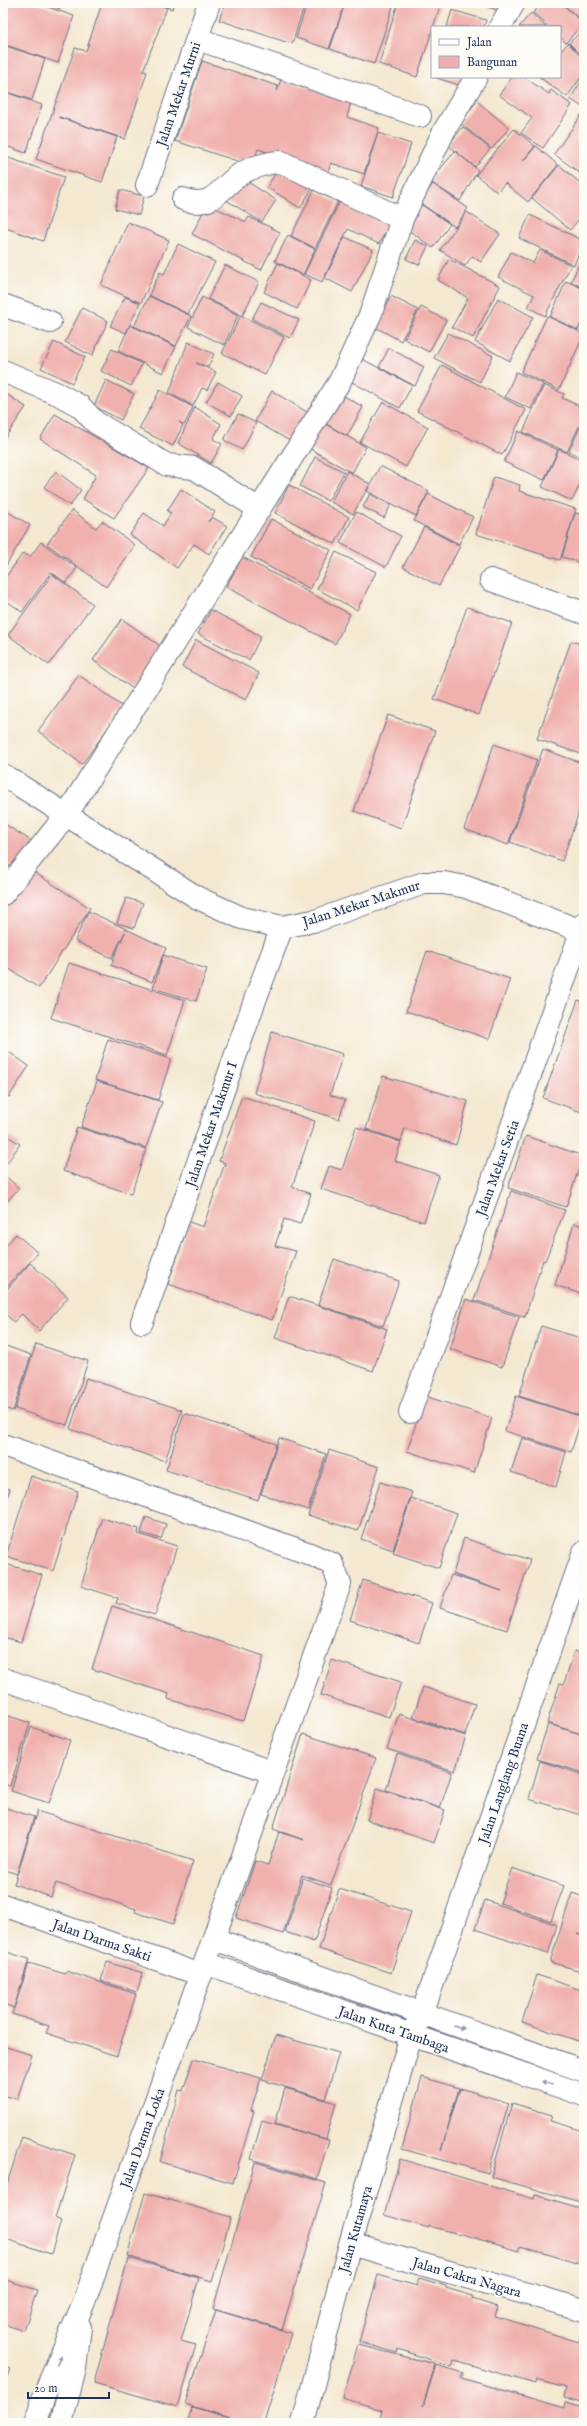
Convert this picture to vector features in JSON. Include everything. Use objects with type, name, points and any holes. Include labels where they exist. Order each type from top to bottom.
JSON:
[{"type":"street","name":"Jalan Mekar Murni","points":[[146,185],[198,39],[209,3]]},
{"type":"street","points":[[501,26],[514,3]]},
{"type":"street","points":[[198,39],[420,116]]},
{"type":"street","points":[[3,894],[67,814],[340,381],[371,313],[402,219],[444,131],[475,78]]},
{"type":"street","points":[[183,199],[196,204],[202,203],[220,193],[245,172],[281,162],[402,219]]},
{"type":"street","points":[[3,305],[50,322]]},
{"type":"street","points":[[3,371],[58,394],[80,406],[95,422],[167,465],[194,468],[259,509]]},
{"type":"street","points":[[491,580],[584,613]]},
{"type":"street","name":"Jalan Mekar Makmur","points":[[3,775],[198,898],[242,918],[282,927],[318,920],[424,883],[444,883],[466,887],[583,929]]},
{"type":"street","name":"Jalan Mekar Makmur I","points":[[142,1322],[282,927]]},
{"type":"street","name":"Jalan Mekar Setia","points":[[410,1412],[583,929]]},
{"type":"street","name":"Jalan Darma Loka","points":[[3,1445],[310,1554],[332,1564],[340,1584],[84,2302],[46,2390],[35,2423]]},
{"type":"street","name":"Jalan Langlang Buana","points":[[411,2036],[422,2014],[584,1552]]},
{"type":"street","points":[[3,1679],[272,1772]]},
{"type":"street","name":"Jalan Darma Sakti","points":[[3,1905],[203,1969]]},
{"type":"street","name":"Jalan Kuta Tambaga","points":[[214,1939],[584,2071]]},
{"type":"street","name":"Jalan Kuta Tambaga","points":[[203,1969],[411,2036],[584,2095]]},
{"type":"street","name":"Jalan Kutamaya","points":[[303,2423],[350,2244],[411,2036]]},
{"type":"street","name":"Jalan Cakra Nagara","points":[[350,2244],[584,2310]]},
{"type":"street","name":"Jalan Darma Loka","points":[[61,2423],[75,2369],[84,2302]]},
{"type":"building","points":[[5,3],[36,3],[74,16],[58,63],[3,44]]},
{"type":"building","points":[[44,3],[62,3],[60,9]]},
{"type":"building","points":[[102,3],[174,3],[172,9],[158,4],[167,8],[143,71],[147,72],[125,139],[59,117],[117,137],[102,182],[36,159],[75,48],[86,51]]},
{"type":"building","points":[[225,3],[305,3],[292,44],[219,20]]},
{"type":"building","points":[[307,3],[345,3],[329,49],[296,38]]},
{"type":"building","points":[[345,3],[394,3],[374,64],[330,49]]},
{"type":"building","points":[[398,3],[441,3],[434,26],[431,26],[431,34],[417,77],[379,64]]},
{"type":"building","points":[[476,3],[506,3],[503,12]]},
{"type":"building","points":[[542,3],[561,3],[583,23],[566,43],[561,38],[561,26],[548,26],[533,13]]},
{"type":"building","points":[[562,3],[584,3],[584,23]]},
{"type":"building","points":[[452,10],[486,20],[484,26],[447,26]]},
{"type":"building","points":[[531,13],[545,26],[520,26]]},
{"type":"building","points":[[584,29],[584,58],[569,43]]},
{"type":"building","points":[[568,43],[584,60],[584,73],[567,97],[540,78],[561,78],[561,51]]},
{"type":"building","points":[[3,45],[45,59],[32,100],[3,91]]},
{"type":"building","points":[[202,61],[278,86],[277,91],[281,79],[351,102],[347,117],[379,128],[364,174],[331,163],[328,173],[258,149],[253,166],[175,141]]},
{"type":"building","points":[[584,77],[584,108],[570,99]]},
{"type":"building","points":[[437,78],[468,78],[465,87]]},
{"type":"building","points":[[511,78],[525,78],[549,94],[551,90],[572,105],[543,148],[521,133],[532,118],[499,95]]},
{"type":"building","points":[[3,91],[42,105],[26,153],[3,145]]},
{"type":"building","points":[[477,101],[509,128],[492,149],[460,123]]},
{"type":"building","points":[[584,111],[584,176],[554,154]]},
{"type":"building","points":[[463,127],[490,149],[475,167],[448,145]]},
{"type":"building","points":[[514,129],[535,146],[523,161],[536,146],[558,165],[528,202],[505,183],[497,192],[476,175]]},
{"type":"building","points":[[378,133],[411,144],[393,197],[361,186]]},
{"type":"building","points":[[455,151],[478,170],[460,201],[430,182]]},
{"type":"building","points":[[3,156],[64,177],[43,241],[3,227]]},
{"type":"building","points":[[282,163],[315,184],[300,208],[267,187]]},
{"type":"building","points":[[559,165],[584,186],[584,213],[570,230],[532,198]]},
{"type":"building","points":[[240,177],[276,200],[262,222],[226,200]]},
{"type":"building","points":[[433,184],[468,208],[455,227],[420,203]]},
{"type":"building","points":[[120,190],[144,196],[139,215],[115,209]]},
{"type":"building","points":[[314,190],[338,202],[315,248],[291,236]]},
{"type":"building","points":[[341,199],[390,223],[379,244],[348,229],[322,282],[304,274]]},
{"type":"building","points":[[419,203],[450,224],[433,248],[403,226]]},
{"type":"building","points":[[207,204],[246,222],[249,217],[280,232],[261,270],[192,234]]},
{"type":"building","points":[[467,212],[500,234],[481,262],[472,256],[465,266],[440,250]]},
{"type":"building","points":[[530,215],[584,241],[574,265],[519,238]]},
{"type":"building","points":[[128,222],[169,240],[141,303],[101,285]]},
{"type":"building","points":[[288,235],[315,249],[303,275],[275,261]]},
{"type":"building","points":[[345,237],[373,250],[352,292],[325,278]]},
{"type":"building","points":[[415,240],[428,246],[419,265],[406,259]]},
{"type":"building","points":[[178,244],[215,262],[188,314],[149,295],[160,272],[164,274]]},
{"type":"building","points":[[540,250],[571,265],[545,316],[528,307],[534,295],[498,277],[511,252],[533,263]]},
{"type":"building","points":[[584,253],[584,288],[571,282]]},
{"type":"building","points":[[449,259],[500,286],[473,338],[452,327],[468,298],[438,280]]},
{"type":"building","points":[[278,263],[311,280],[297,309],[264,292]]},
{"type":"building","points":[[225,265],[259,282],[242,316],[284,337],[265,375],[222,353],[241,315],[208,299]]},
{"type":"building","points":[[566,281],[584,289],[584,317],[578,330],[550,317]]},
{"type":"building","points":[[149,296],[191,316],[176,346],[134,326]]},
{"type":"building","points":[[391,296],[418,310],[401,341],[375,327]]},
{"type":"building","points":[[125,297],[140,303],[126,333],[110,326]]},
{"type":"building","points":[[202,297],[238,315],[224,345],[188,327]]},
{"type":"building","points":[[498,298],[533,317],[510,361],[475,342]]},
{"type":"building","points":[[261,302],[299,320],[290,338],[252,319]]},
{"type":"building","points":[[421,307],[446,320],[429,352],[404,339]]},
{"type":"building","points":[[82,308],[108,321],[92,356],[65,342]]},
{"type":"building","points":[[547,316],[584,334],[559,390],[521,372]]},
{"type":"building","points":[[130,325],[176,347],[163,373],[118,351]]},
{"type":"building","points":[[448,333],[493,356],[480,382],[434,358]]},
{"type":"building","points":[[54,342],[85,357],[72,383],[41,368]]},
{"type":"building","points":[[188,342],[214,354],[208,367],[196,363],[216,372],[207,390],[202,388],[193,406],[169,393]]},
{"type":"building","points":[[389,348],[424,367],[415,386],[379,367]]},
{"type":"building","points":[[112,349],[142,364],[131,386],[101,371]]},
{"type":"building","points":[[362,359],[412,385],[400,408],[350,381]]},
{"type":"building","points":[[442,365],[526,410],[502,455],[417,411]]},
{"type":"building","points":[[516,372],[543,384],[531,409],[505,397]]},
{"type":"building","points":[[106,380],[134,394],[121,420],[94,406]]},
{"type":"building","points":[[218,382],[242,396],[231,416],[206,402]]},
{"type":"building","points":[[544,385],[564,394],[562,398],[584,408],[584,416],[567,452],[523,432]]},
{"type":"building","points":[[160,390],[193,407],[184,425],[179,422],[183,425],[173,446],[139,429]]},
{"type":"building","points":[[272,391],[307,412],[290,441],[255,421]]},
{"type":"building","points":[[337,392],[363,407],[347,436],[321,421]]},
{"type":"building","points":[[5,393],[26,407],[3,441],[3,395]]},
{"type":"building","points":[[383,402],[428,427],[406,467],[360,442]]},
{"type":"building","points":[[195,407],[221,424],[213,439],[222,444],[211,463],[178,443]]},
{"type":"building","points":[[55,414],[149,468],[114,518],[83,499],[96,475],[40,439]]},
{"type":"building","points":[[238,414],[256,423],[242,450],[224,440]]},
{"type":"building","points":[[584,419],[584,459],[569,451]]},
{"type":"building","points":[[320,421],[366,447],[352,473],[305,446]]},
{"type":"building","points":[[518,431],[558,450],[544,480],[504,462]]},
{"type":"building","points":[[559,449],[584,461],[584,476],[572,501],[542,487]]},
{"type":"building","points":[[315,457],[344,472],[328,501],[300,486]]},
{"type":"building","points":[[380,466],[429,491],[416,516],[367,491]]},
{"type":"building","points":[[56,471],[81,490],[70,506],[44,487]]},
{"type":"building","points":[[347,471],[370,484],[353,514],[331,502]]},
{"type":"building","points":[[494,477],[520,485],[519,491],[576,509],[560,560],[476,534]]},
{"type":"building","points":[[289,485],[349,517],[335,544],[275,513]]},
{"type":"building","points":[[181,489],[215,512],[208,522],[212,517],[227,526],[209,554],[194,544],[177,568],[130,535],[144,513],[163,526],[171,513],[167,511]]},
{"type":"building","points":[[370,494],[391,505],[384,518],[363,507]]},
{"type":"building","points":[[428,494],[473,517],[459,544],[414,521]]},
{"type":"building","points":[[3,509],[30,525],[3,571]]},
{"type":"building","points":[[72,510],[96,528],[102,521],[135,545],[106,587],[47,544]]},
{"type":"building","points":[[356,512],[401,536],[386,567],[340,543]]},
{"type":"building","points":[[575,513],[584,515],[584,564],[562,557]]},
{"type":"building","points":[[271,519],[331,550],[310,589],[251,557]]},
{"type":"building","points":[[424,527],[460,546],[439,586],[403,567]]},
{"type":"building","points":[[41,542],[77,568],[66,583],[51,572],[22,612],[3,598],[3,581],[23,553],[30,557]]},
{"type":"building","points":[[336,552],[376,572],[357,610],[317,589]]},
{"type":"building","points":[[242,557],[350,614],[335,644],[226,587]]},
{"type":"building","points":[[52,574],[93,604],[49,665],[8,635]]},
{"type":"building","points":[[467,607],[512,623],[479,715],[434,699]]},
{"type":"building","points":[[211,610],[261,636],[249,660],[198,634]]},
{"type":"building","points":[[122,619],[166,650],[136,691],[93,660]]},
{"type":"building","points":[[196,640],[259,673],[246,700],[182,667]]},
{"type":"building","points":[[571,641],[584,645],[584,755],[537,739]]},
{"type":"building","points":[[79,675],[123,707],[82,764],[38,731]]},
{"type":"building","points":[[388,715],[435,731],[401,828],[354,811]]},
{"type":"building","points":[[494,744],[537,760],[508,845],[464,829]]},
{"type":"building","points":[[543,749],[584,764],[584,797],[562,861],[510,842]]},
{"type":"building","points":[[3,823],[33,842],[15,869],[3,862]]},
{"type":"building","points":[[26,867],[90,908],[39,988],[3,965],[3,903]]},
{"type":"building","points":[[126,898],[143,903],[134,928],[117,923]]},
{"type":"building","points":[[88,911],[166,948],[152,982],[111,965],[125,932],[112,958],[75,941]]},
{"type":"building","points":[[427,951],[510,979],[489,1039],[406,1011]]},
{"type":"building","points":[[163,955],[207,969],[196,1001],[153,988]]},
{"type":"building","points":[[69,963],[185,1000],[167,1055],[51,1018]]},
{"type":"building","points":[[578,1000],[584,1002],[584,1113],[543,1098]]},
{"type":"building","points":[[272,1032],[343,1054],[330,1095],[345,1100],[339,1119],[254,1093]]},
{"type":"building","points":[[108,1039],[171,1059],[158,1100],[95,1080]]},
{"type":"building","points":[[3,1048],[29,1066],[9,1097],[3,1093]]},
{"type":"building","points":[[383,1076],[468,1101],[456,1145],[405,1128],[401,1141],[366,1129]]},
{"type":"building","points":[[97,1081],[162,1102],[146,1148],[81,1127]]},
{"type":"building","points":[[242,1096],[315,1121],[292,1187],[311,1194],[300,1224],[284,1219],[275,1246],[296,1251],[272,1320],[168,1284],[189,1222],[203,1227],[225,1163],[219,1161]]},
{"type":"building","points":[[77,1127],[146,1149],[131,1194],[63,1171]]},
{"type":"building","points":[[356,1127],[401,1142],[395,1161],[439,1175],[424,1222],[321,1189],[329,1166],[342,1170]]},
{"type":"building","points":[[3,1133],[20,1144],[7,1163],[3,1161]]},
{"type":"building","points":[[526,1136],[583,1156],[566,1207],[508,1188]]},
{"type":"building","points":[[3,1174],[19,1188],[3,1206]]},
{"type":"building","points":[[511,1191],[565,1210],[545,1261],[543,1260],[525,1317],[474,1300]]},
{"type":"building","points":[[574,1223],[584,1227],[584,1295],[555,1285]]},
{"type":"building","points":[[16,1234],[38,1253],[3,1291],[3,1249]]},
{"type":"building","points":[[334,1259],[399,1281],[383,1326],[318,1305]]},
{"type":"building","points":[[30,1263],[68,1297],[39,1331],[22,1314],[14,1322],[3,1312],[3,1294]]},
{"type":"building","points":[[289,1296],[387,1329],[373,1371],[275,1338]]},
{"type":"building","points":[[466,1299],[519,1317],[502,1367],[450,1349]]},
{"type":"building","points":[[541,1326],[584,1339],[584,1398],[578,1415],[519,1396]]},
{"type":"building","points":[[36,1344],[88,1361],[67,1425],[15,1409]]},
{"type":"building","points":[[3,1345],[31,1355],[13,1411],[3,1408]]},
{"type":"building","points":[[86,1378],[182,1410],[165,1461],[70,1429]]},
{"type":"building","points":[[425,1396],[492,1418],[474,1473],[407,1451]]},
{"type":"building","points":[[516,1396],[582,1417],[571,1452],[505,1431]]},
{"type":"building","points":[[184,1413],[276,1444],[258,1500],[166,1470]]},
{"type":"building","points":[[279,1438],[326,1454],[308,1510],[261,1494]]},
{"type":"building","points":[[522,1438],[566,1452],[556,1487],[511,1472]]},
{"type":"building","points":[[329,1450],[379,1467],[358,1531],[308,1515]]},
{"type":"building","points":[[31,1476],[78,1491],[53,1571],[6,1556]]},
{"type":"building","points":[[380,1482],[412,1492],[393,1550],[361,1539]]},
{"type":"building","points":[[3,1487],[10,1489],[3,1510]]},
{"type":"building","points":[[411,1498],[457,1513],[439,1568],[393,1553]]},
{"type":"building","points":[[146,1517],[166,1524],[161,1539],[141,1533]]},
{"type":"building","points":[[102,1518],[139,1529],[138,1534],[177,1546],[155,1615],[116,1603],[118,1598],[81,1586]]},
{"type":"building","points":[[464,1538],[530,1560],[507,1630],[440,1608],[451,1575],[502,1591],[453,1574]]},
{"type":"building","points":[[3,1563],[42,1575],[21,1642],[3,1637]]},
{"type":"building","points":[[363,1580],[432,1603],[419,1643],[350,1620]]},
{"type":"building","points":[[112,1606],[264,1656],[243,1721],[168,1699],[169,1694],[92,1669]]},
{"type":"building","points":[[574,1651],[584,1654],[584,1735],[547,1723],[560,1683],[564,1684]]},
{"type":"building","points":[[332,1660],[401,1682],[389,1717],[321,1695]]},
{"type":"building","points":[[423,1687],[475,1704],[465,1735],[413,1717]]},
{"type":"building","points":[[3,1714],[30,1723],[10,1786],[3,1784]]},
{"type":"building","points":[[399,1714],[466,1736],[455,1771],[387,1749]]},
{"type":"building","points":[[548,1724],[584,1735],[584,1773],[537,1759]]},
{"type":"building","points":[[31,1727],[70,1740],[49,1803],[11,1791]]},
{"type":"building","points":[[303,1734],[376,1758],[331,1885],[302,1875],[283,1934],[236,1918],[255,1861],[268,1865],[279,1832],[304,1840],[273,1829]]},
{"type":"building","points":[[397,1754],[452,1772],[440,1808],[386,1790]]},
{"type":"building","points":[[540,1761],[584,1775],[584,1816],[529,1799]]},
{"type":"building","points":[[377,1788],[445,1810],[434,1843],[367,1820]]},
{"type":"building","points":[[3,1807],[34,1817],[17,1874],[3,1869]]},
{"type":"building","points":[[37,1811],[193,1861],[173,1924],[135,1912],[136,1909],[56,1883],[51,1897],[14,1884]]},
{"type":"building","points":[[512,1868],[564,1886],[551,1921],[500,1903]]},
{"type":"building","points":[[303,1878],[332,1888],[314,1942],[285,1932]]},
{"type":"building","points":[[339,1889],[411,1912],[391,1973],[319,1949]]},
{"type":"building","points":[[572,1893],[584,1897],[584,1936],[577,1934],[584,1937],[584,1972],[550,1962]]},
{"type":"building","points":[[485,1900],[557,1925],[548,1954],[475,1929]]},
{"type":"building","points":[[3,1951],[29,1959],[14,2008],[3,2004]]},
{"type":"building","points":[[107,1962],[143,1973],[137,1992],[101,1981]]},
{"type":"building","points":[[29,1963],[65,1974],[66,1971],[136,1994],[117,2056],[46,2033],[49,2026],[12,2014]]},
{"type":"building","points":[[537,1975],[584,1991],[584,2043],[522,2022]]},
{"type":"building","points":[[276,2035],[339,2053],[325,2099],[262,2080]]},
{"type":"building","points":[[3,2046],[32,2055],[17,2099],[3,2095]]},
{"type":"building","points":[[193,2059],[261,2078],[251,2110],[254,2111],[233,2183],[160,2162],[179,2090],[183,2091]]},
{"type":"building","points":[[422,2077],[459,2088],[441,2151],[460,2088],[509,2103],[488,2173],[402,2149]]},
{"type":"building","points":[[285,2088],[336,2103],[326,2139],[275,2124]]},
{"type":"building","points":[[512,2103],[552,2115],[550,2121],[584,2131],[584,2203],[491,2177]]},
{"type":"building","points":[[262,2121],[329,2140],[317,2179],[251,2159]]},
{"type":"building","points":[[22,2137],[75,2155],[55,2218],[61,2221],[51,2254],[3,2238],[3,2196]]},
{"type":"building","points":[[400,2159],[534,2199],[535,2195],[584,2209],[584,2265],[520,2246],[518,2251],[459,2233],[429,2226],[429,2228],[384,2215]]},
{"type":"building","points":[[255,2162],[326,2183],[282,2329],[213,2309]]},
{"type":"building","points":[[145,2193],[231,2217],[212,2281],[127,2256]]},
{"type":"building","points":[[128,2258],[199,2278],[181,2341],[196,2345],[178,2407],[94,2383]]},
{"type":"building","points":[[378,2275],[417,2286],[419,2278],[446,2286],[446,2288],[473,2296],[472,2299],[498,2307],[495,2316],[579,2342],[580,2339],[584,2341],[584,2403],[564,2397],[566,2388],[536,2380],[535,2384],[454,2360],[452,2367],[398,2349],[397,2353],[359,2342]]},
{"type":"building","points":[[3,2279],[37,2290],[24,2331],[3,2324]]},
{"type":"building","points":[[216,2310],[291,2333],[264,2423],[187,2423],[192,2407],[230,2418],[185,2404]]},
{"type":"building","points":[[358,2345],[435,2364],[423,2406],[436,2365],[463,2373],[461,2378],[565,2408],[566,2402],[584,2407],[584,2423],[379,2423],[382,2410],[343,2398]]},
{"type":"building","points":[[3,2367],[10,2369],[3,2388]]}]
